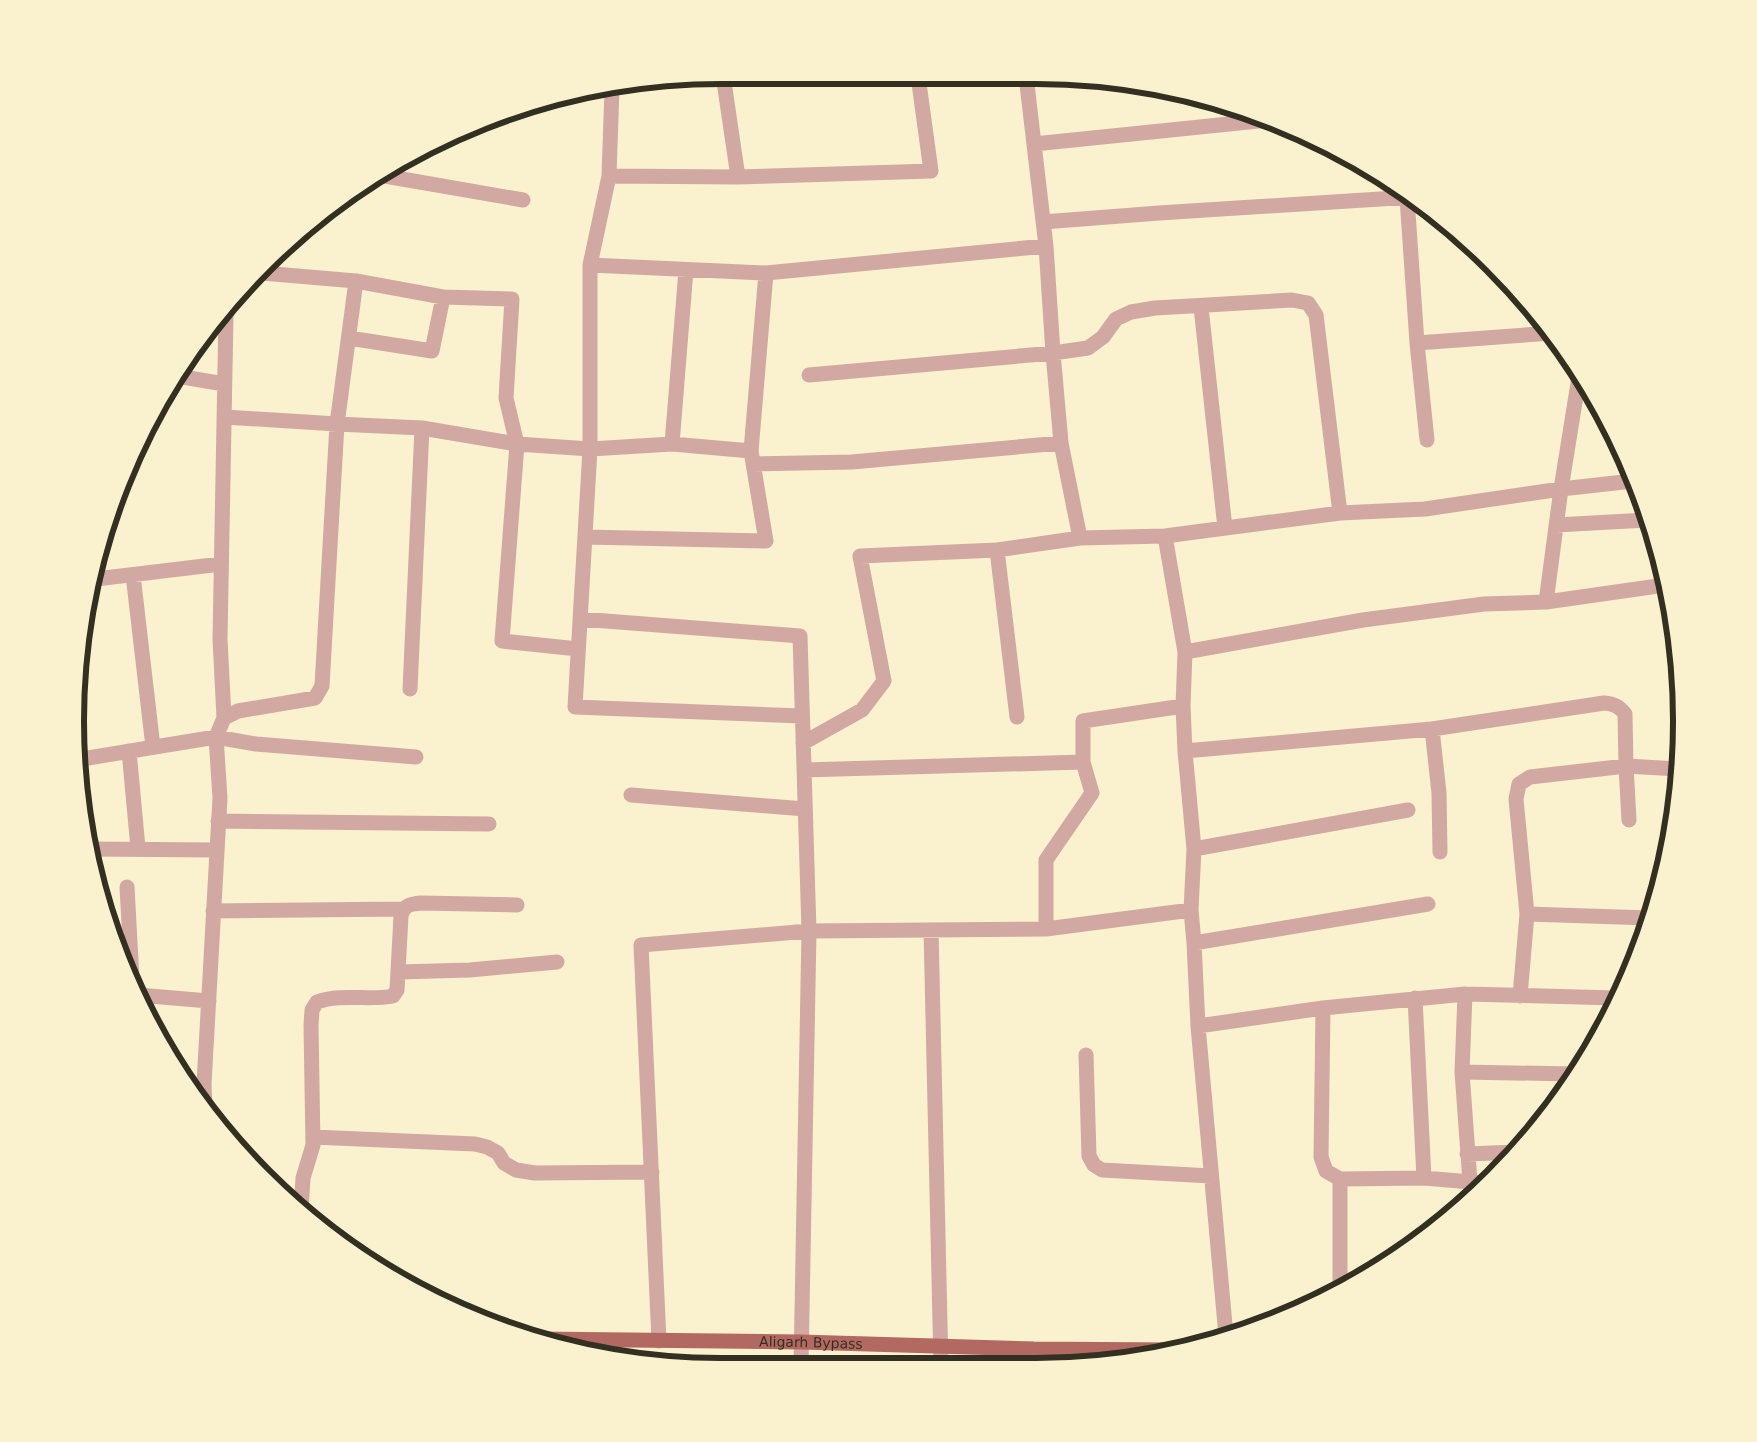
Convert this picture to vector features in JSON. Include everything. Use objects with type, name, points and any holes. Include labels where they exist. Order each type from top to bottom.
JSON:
[{"type":"main road","name":"Aligarh Bypass","points":[[586,1344],[660,1341],[801,1342],[1033,1349],[1138,1350]]},
{"type":"street","points":[[724,84],[738,177]]},
{"type":"street","points":[[609,176],[738,177],[931,171],[919,84]]},
{"type":"street","points":[[1027,84],[1046,246],[1061,443],[1080,538]]},
{"type":"street","points":[[612,93],[609,176],[590,265],[590,448],[575,707],[802,716]]},
{"type":"street","points":[[1034,144],[1251,122]]},
{"type":"street","points":[[390,177],[523,200]]},
{"type":"street","points":[[1043,222],[1159,212],[1399,198]]},
{"type":"street","points":[[1410,205],[1417,343],[1427,440]]},
{"type":"street","points":[[590,265],[766,273],[1046,246]]},
{"type":"street","points":[[672,444],[686,270]]},
{"type":"street","points":[[585,537],[766,542],[752,458],[766,273]]},
{"type":"street","points":[[266,274],[356,281],[443,297],[512,299],[506,398],[517,444],[502,642],[578,649]]},
{"type":"street","points":[[224,718],[238,711],[315,698],[322,686],[337,424],[356,281]]},
{"type":"street","points":[[349,338],[432,351],[443,297]]},
{"type":"street","points":[[809,375],[1053,353],[1088,348],[1103,336],[1116,319],[1131,312],[1155,308],[1292,300],[1308,303],[1316,315],[1340,513]]},
{"type":"street","points":[[1201,306],[1225,528]]},
{"type":"street","points":[[197,1084],[209,1001],[220,798],[216,737],[224,718],[220,639],[226,320]]},
{"type":"street","points":[[1417,343],[1542,334]]},
{"type":"street","points":[[185,377],[224,384]]},
{"type":"street","points":[[1546,602],[1578,386]]},
{"type":"street","points":[[224,417],[422,428],[517,444],[590,448],[672,444],[752,458],[852,462],[1061,443]]},
{"type":"street","points":[[410,689],[422,428]]},
{"type":"street","points":[[803,743],[862,710],[884,681],[860,556],[997,550],[1080,538],[1165,536],[1340,513],[1425,509],[1561,489],[1627,482]]},
{"type":"street","points":[[1556,525],[1640,520]]},
{"type":"street","points":[[1165,536],[1185,652],[1185,751],[1194,849],[1191,910],[1198,1026],[1225,1329]]},
{"type":"street","points":[[997,550],[1016,717]]},
{"type":"street","points":[[100,578],[221,564]]},
{"type":"street","points":[[133,574],[153,747]]},
{"type":"street","points":[[1185,652],[1363,620],[1484,604],[1546,602],[1659,586]]},
{"type":"street","points":[[580,619],[800,636],[809,931],[801,1358]]},
{"type":"street","points":[[1185,751],[1432,729],[1604,703],[1614,704],[1621,708],[1625,714],[1629,820]]},
{"type":"street","points":[[1046,929],[1046,860],[1092,793],[1083,762],[1083,721],[1184,706]]},
{"type":"street","points":[[1432,729],[1440,793],[1440,852]]},
{"type":"street","points":[[85,759],[216,737],[256,744],[416,757]]},
{"type":"street","points":[[129,751],[138,848]]},
{"type":"street","points":[[804,770],[1083,762]]},
{"type":"street","points":[[1520,996],[1526,914],[1516,799],[1519,784],[1530,777],[1626,766],[1671,769]]},
{"type":"street","points":[[631,795],[805,809]]},
{"type":"street","points":[[1194,849],[1408,810]]},
{"type":"street","points":[[218,821],[489,824]]},
{"type":"street","points":[[97,849],[216,850]]},
{"type":"street","points":[[127,887],[131,962]]},
{"type":"street","points":[[302,1201],[303,1178],[311,1155],[313,1137],[311,1025],[312,1010],[317,1002],[328,998],[384,998],[393,996],[397,990],[401,916],[403,909],[409,904],[517,905]]},
{"type":"street","points":[[1194,943],[1428,904]]},
{"type":"street","points":[[213,912],[403,909]]},
{"type":"street","points":[[660,1341],[641,945],[809,931],[1046,929],[1191,910]]},
{"type":"street","points":[[1526,914],[1642,918]]},
{"type":"street","points":[[931,930],[941,1358]]},
{"type":"street","points":[[398,972],[470,970],[557,962]]},
{"type":"street","points":[[1198,1026],[1324,1008],[1465,994],[1610,998]]},
{"type":"street","points":[[1465,994],[1462,1072],[1467,1154],[1477,1181]]},
{"type":"street","points":[[146,996],[209,1001]]},
{"type":"street","points":[[1415,998],[1424,1178]]},
{"type":"street","points":[[1324,1008],[1321,1157],[1326,1171],[1340,1179],[1424,1178],[1476,1182]]},
{"type":"street","points":[[1086,1055],[1089,1156],[1094,1165],[1102,1170],[1212,1176]]},
{"type":"street","points":[[1462,1072],[1567,1074]]},
{"type":"street","points":[[313,1137],[475,1144],[487,1147],[498,1154],[504,1163],[516,1170],[535,1172],[652,1172]]},
{"type":"street","points":[[1467,1154],[1505,1152]]},
{"type":"street","points":[[1340,1179],[1340,1281]]},
{"type":"street","points":[[1033,1349],[1034,1358]]}]
